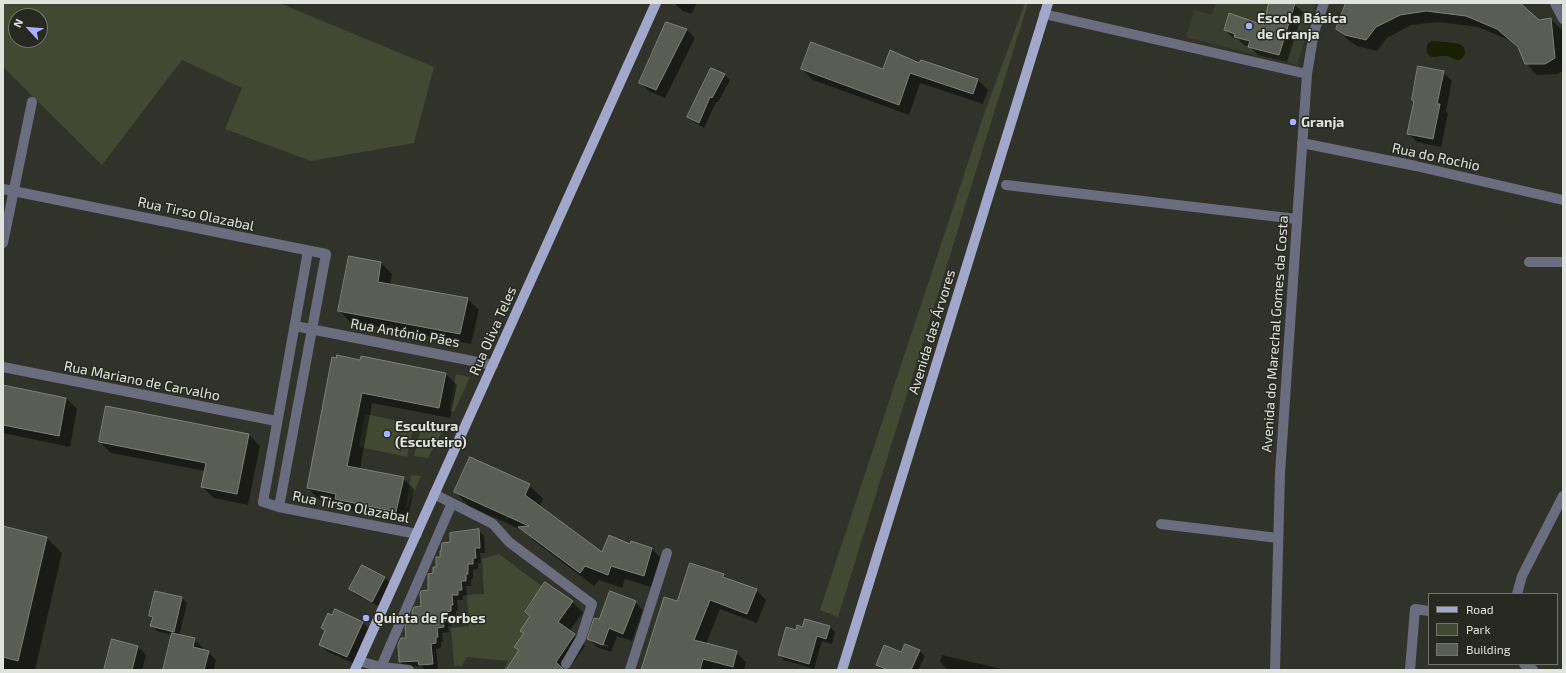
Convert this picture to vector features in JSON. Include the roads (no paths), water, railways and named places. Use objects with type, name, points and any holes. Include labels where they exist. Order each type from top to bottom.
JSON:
[{"type":"main road","name":"Rua Oliva Teles","points":[[357,666],[656,3]]},
{"type":"main road","name":"Avenida das Árvores","points":[[842,670],[1048,3]]},
{"type":"street","name":"Avenida do Marechal Gomes da Costa","points":[[1275,670],[1280,473],[1307,74],[1314,32],[1324,3]]},
{"type":"street","points":[[1556,3],[1563,19]]},
{"type":"street","points":[[1044,14],[1307,74]]},
{"type":"street","points":[[3,243],[8,190],[32,102]]},
{"type":"street","name":"Rua do Rochio","points":[[1302,144],[1416,166],[1563,200]]},
{"type":"street","points":[[1006,185],[1297,219]]},
{"type":"street","name":"Rua Tirso Olazabal","points":[[8,190],[326,254],[279,507]]},
{"type":"street","name":"Rua Tirso Olazabal","points":[[308,251],[296,326],[276,422],[263,502],[279,507],[416,534]]},
{"type":"street","points":[[1529,262],[1563,262]]},
{"type":"street","points":[[296,326],[312,330]]},
{"type":"street","name":"Rua António Pães","points":[[312,330],[469,359],[493,365]]},
{"type":"street","name":"Rua Mariano de Carvalho","points":[[3,367],[276,422]]},
{"type":"street","points":[[434,494],[493,524],[509,542],[592,604],[581,638],[566,664]]},
{"type":"street","points":[[1517,593],[1522,576],[1563,496]]},
{"type":"street","points":[[381,667],[452,503]]},
{"type":"street","points":[[1161,524],[1278,538]]},
{"type":"street","points":[[630,670],[667,553]]},
{"type":"street","points":[[1410,670],[1415,609],[1428,611]]},
{"type":"street","points":[[357,666],[409,670]]},
{"type":"place","name":"Escola Básica de Granja","points":[[1249,26]]},
{"type":"place","name":"Granja","points":[[1293,122]]},
{"type":"place","name":"Escultura (Escuteiro)","points":[[387,434]]},
{"type":"place","name":"Quinta de Forbes","points":[[366,618]]}]
